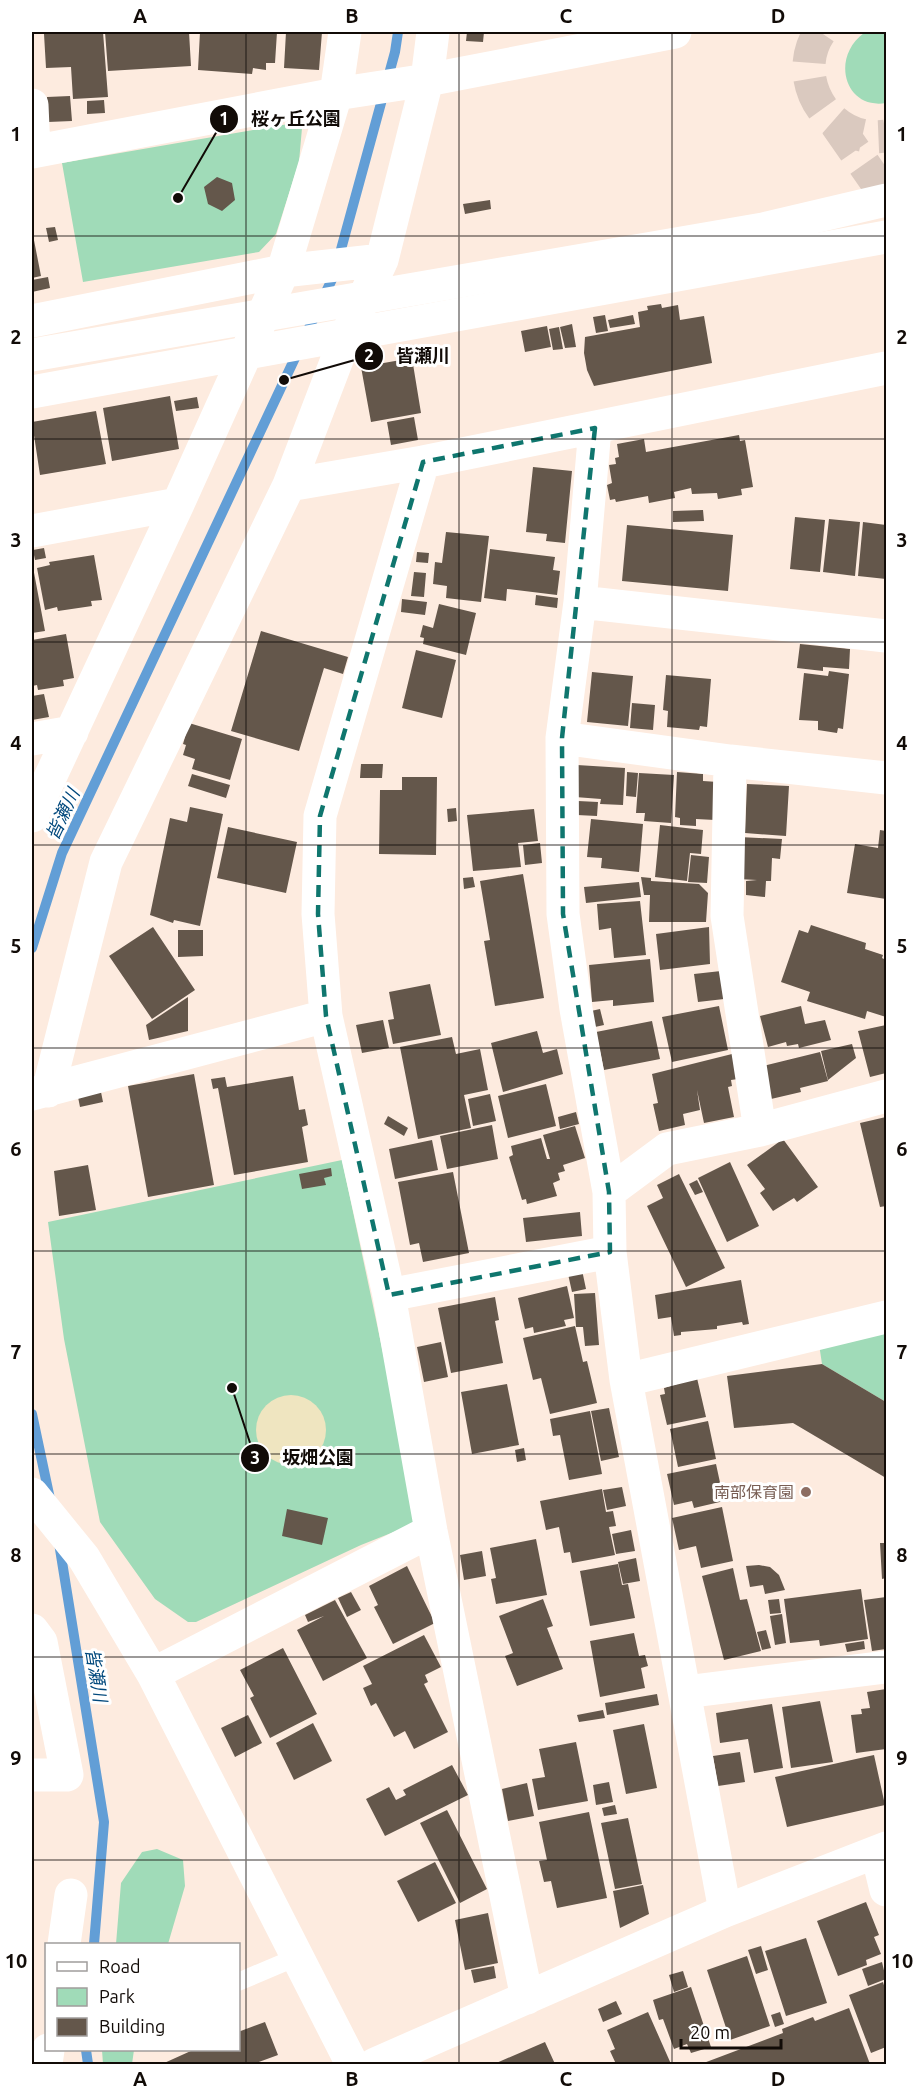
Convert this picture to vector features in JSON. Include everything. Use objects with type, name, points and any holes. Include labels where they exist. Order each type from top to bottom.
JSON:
[{"type":"street","points":[[32,816],[178,504],[243,356],[290,270],[341,94],[345,32]]},
{"type":"street","points":[[40,1092],[106,862],[288,485],[375,261],[433,32]]},
{"type":"street","points":[[32,105],[33,152],[675,32]]},
{"type":"street","points":[[32,355],[763,229],[886,200]]},
{"type":"street","points":[[32,392],[243,356],[886,237]]},
{"type":"street","points":[[32,321],[290,270],[375,261]]},
{"type":"street","points":[[288,485],[423,462],[886,368]]},
{"type":"street","points":[[595,428],[580,602],[562,738],[563,914],[576,1009],[609,1192],[610,1252],[626,1380],[725,1911]]},
{"type":"street","points":[[423,462],[320,816],[318,914],[326,1016],[389,1295],[431,1531],[527,1998]]},
{"type":"street","points":[[32,531],[178,504]]},
{"type":"street","points":[[580,602],[886,636]]},
{"type":"street","points":[[32,739],[72,732]]},
{"type":"street","points":[[562,738],[730,761],[886,778]]},
{"type":"street","points":[[730,761],[727,916],[760,1130]]},
{"type":"street","points":[[40,1092],[326,1016]]},
{"type":"street","points":[[609,1192],[667,1149],[760,1130],[886,1096]]},
{"type":"street","points":[[389,1295],[610,1252]]},
{"type":"street","points":[[626,1380],[886,1317]]},
{"type":"street","points":[[32,1494],[84,1558],[153,1674],[353,2063],[527,1998],[725,1911],[882,1850],[886,1890]]},
{"type":"street","points":[[153,1674],[431,1531]]},
{"type":"street","points":[[32,1630],[41,1642],[67,1775],[32,1775]]},
{"type":"street","points":[[685,1692],[886,1667]]},
{"type":"street","points":[[64,1943],[71,1895]]},
{"type":"lane","points":[[240,1981],[297,1957]]},
{"type":"highlighted area","points":[[595,428],[562,738],[563,914],[609,1192],[610,1252],[389,1295],[326,1016],[318,914],[320,816],[423,462]]},
{"type":"green space","points":[[886,32],[886,103],[872,103],[860,99],[852,91],[845,68],[847,55],[864,33]]},
{"type":"green space","points":[[294,123],[302,128],[299,162],[276,234],[259,252],[83,282],[62,163]]},
{"type":"green space","points":[[342,1160],[419,1522],[361,1545],[196,1622],[188,1622],[155,1599],[100,1522],[64,1339],[48,1222]]},
{"type":"green space","points":[[886,1328],[886,1402],[822,1364],[819,1344]]},
{"type":"green space","points":[[157,1849],[183,1860],[185,1886],[168,1943],[116,1943],[121,1883],[142,1852]]},
{"type":"green space","points":[[102,2051],[134,2051],[132,2064],[103,2064]]},
{"type":"sand","points":[[291,1395],[304,1398],[316,1405],[323,1417],[326,1430],[323,1443],[316,1455],[304,1462],[291,1465],[278,1462],[266,1455],[259,1443],[256,1430],[259,1417],[266,1405],[278,1398]]},
{"type":"building","points":[[103,32],[108,97],[73,99],[71,67],[46,68],[44,34]]},
{"type":"building","points":[[105,32],[189,32],[191,66],[108,71]]},
{"type":"building","points":[[200,32],[277,32],[275,63],[266,63],[266,70],[253,68],[252,74],[198,70]]},
{"type":"building","points":[[286,32],[322,32],[319,70],[284,68]]},
{"type":"building","points":[[467,32],[484,32],[483,42],[466,41]]},
{"type":"building","points":[[70,96],[72,121],[48,122],[47,97]]},
{"type":"building","points":[[104,100],[105,113],[87,114],[87,101]]},
{"type":"building","points":[[217,177],[232,183],[235,200],[222,211],[208,204],[204,187]]},
{"type":"building","points":[[490,200],[491,209],[465,214],[463,204]]},
{"type":"building","points":[[55,227],[58,240],[49,242],[46,228]]},
{"type":"building","points":[[32,230],[41,276],[32,278]]},
{"type":"building","points":[[48,277],[50,288],[32,292],[32,280]]},
{"type":"building","points":[[661,304],[662,308],[678,305],[680,320],[704,316],[712,363],[594,386],[587,370],[584,353],[585,337],[640,327],[638,312],[648,310],[647,306]]},
{"type":"building","points":[[605,315],[608,331],[596,333],[593,317]]},
{"type":"building","points":[[633,315],[635,324],[610,328],[608,320]]},
{"type":"building","points":[[572,324],[576,347],[565,348],[560,327]]},
{"type":"building","points":[[547,326],[551,347],[525,352],[521,331]]},
{"type":"building","points":[[559,327],[563,349],[553,350],[549,329]]},
{"type":"building","points":[[412,358],[421,413],[371,422],[361,367]]},
{"type":"building","points":[[170,396],[179,449],[112,461],[103,408]]},
{"type":"building","points":[[197,397],[199,408],[176,411],[174,401]]},
{"type":"building","points":[[96,411],[106,464],[40,475],[32,422]]},
{"type":"building","points":[[414,417],[418,440],[391,445],[387,422]]},
{"type":"building","points":[[739,435],[740,441],[745,440],[753,487],[741,489],[742,495],[718,499],[717,493],[692,494],[691,488],[674,492],[675,498],[649,503],[648,496],[616,502],[615,499],[610,500],[607,485],[612,483],[609,465],[616,464],[615,458],[619,457],[617,444],[644,439],[646,452]]},
{"type":"building","points":[[533,467],[572,471],[565,543],[546,541],[547,534],[526,532]]},
{"type":"building","points":[[703,510],[704,521],[673,522],[673,511]]},
{"type":"building","points":[[795,517],[825,520],[820,572],[790,569]]},
{"type":"building","points":[[829,519],[860,522],[855,576],[823,572]]},
{"type":"building","points":[[863,522],[886,525],[886,579],[858,576]]},
{"type":"building","points":[[627,525],[733,535],[728,591],[622,581]]},
{"type":"building","points":[[446,532],[489,536],[481,602],[446,598],[447,586],[433,584],[435,562],[442,563]]},
{"type":"building","points":[[44,548],[46,558],[35,560],[33,550]]},
{"type":"building","points":[[490,549],[555,557],[553,570],[560,571],[557,595],[507,589],[506,601],[484,598]]},
{"type":"building","points":[[417,552],[429,553],[428,563],[416,562]]},
{"type":"building","points":[[94,555],[102,600],[91,601],[92,606],[58,611],[57,607],[45,610],[37,568],[50,565],[49,562]]},
{"type":"building","points":[[32,562],[45,631],[32,633]]},
{"type":"building","points":[[414,572],[426,573],[424,597],[411,596]]},
{"type":"building","points":[[536,595],[558,598],[557,608],[535,605]]},
{"type":"building","points":[[402,599],[427,602],[425,615],[401,612]]},
{"type":"building","points":[[439,604],[476,613],[466,655],[423,644],[424,638],[420,637],[423,625],[433,628]]},
{"type":"building","points":[[261,631],[348,657],[343,674],[324,668],[299,751],[231,731]]},
{"type":"building","points":[[66,634],[74,678],[63,680],[64,686],[38,690],[37,685],[32,686],[32,640]]},
{"type":"building","points":[[800,644],[850,649],[849,669],[823,667],[823,671],[797,668]]},
{"type":"building","points":[[416,650],[456,660],[442,718],[402,708]]},
{"type":"building","points":[[829,671],[849,674],[843,729],[838,728],[837,733],[818,730],[818,721],[799,720],[804,673],[828,676]]},
{"type":"building","points":[[592,672],[633,676],[628,726],[587,722]]},
{"type":"building","points":[[666,675],[711,679],[707,727],[700,726],[699,730],[667,727],[668,711],[663,710]]},
{"type":"building","points":[[44,694],[49,717],[32,720],[32,696]]},
{"type":"building","points":[[632,703],[655,705],[653,730],[630,728]]},
{"type":"building","points":[[189,723],[242,739],[230,780],[192,769],[195,759],[183,755],[186,745],[183,744]]},
{"type":"building","points":[[361,764],[383,764],[382,778],[360,778]]},
{"type":"building","points":[[577,765],[625,768],[623,805],[600,804],[601,799],[575,797]]},
{"type":"building","points":[[627,772],[638,773],[636,797],[626,796]]},
{"type":"building","points":[[677,772],[703,774],[703,781],[718,782],[715,820],[696,819],[696,826],[680,825],[680,818],[675,817]]},
{"type":"building","points":[[639,773],[674,775],[671,823],[644,821],[645,813],[636,813]]},
{"type":"building","points":[[192,774],[230,785],[226,798],[188,786]]},
{"type":"building","points":[[402,777],[437,777],[436,855],[379,854],[380,790],[402,790]]},
{"type":"building","points":[[747,784],[789,786],[786,836],[745,833]]},
{"type":"building","points":[[578,801],[598,802],[597,816],[577,815]]},
{"type":"building","points":[[190,807],[223,814],[200,926],[174,920],[173,923],[150,915],[170,818],[187,822]]},
{"type":"building","points":[[456,808],[457,821],[448,822],[447,809]]},
{"type":"building","points":[[534,809],[538,841],[518,843],[521,867],[473,871],[467,815]]},
{"type":"building","points":[[591,819],[643,824],[639,872],[601,868],[602,858],[587,857]]},
{"type":"building","points":[[660,825],[703,830],[701,854],[690,853],[687,881],[655,877]]},
{"type":"building","points":[[228,827],[297,842],[286,893],[217,878]]},
{"type":"building","points":[[880,830],[886,831],[886,899],[847,893],[855,844],[878,848]]},
{"type":"building","points":[[739,837],[782,839],[780,859],[772,858],[771,881],[766,881],[765,897],[746,895],[746,881],[757,880],[737,879]]},
{"type":"building","points":[[540,843],[542,863],[525,865],[523,845]]},
{"type":"building","points":[[691,855],[709,857],[707,883],[688,882]]},
{"type":"building","points":[[523,874],[544,998],[495,1006],[484,941],[490,940],[480,881]]},
{"type":"building","points":[[473,877],[475,887],[464,889],[463,878]]},
{"type":"building","points":[[641,877],[651,878],[651,881],[699,884],[708,893],[706,922],[649,922],[650,895],[644,895]]},
{"type":"building","points":[[639,882],[641,897],[586,903],[584,887]]},
{"type":"building","points":[[640,901],[646,955],[614,958],[611,928],[599,930],[597,904]]},
{"type":"building","points":[[811,925],[866,943],[865,949],[883,955],[882,958],[886,960],[886,1017],[867,1011],[865,1019],[807,1001],[810,992],[781,982],[799,930],[808,933]]},
{"type":"building","points":[[153,927],[195,990],[152,1019],[109,956]]},
{"type":"building","points":[[709,927],[710,964],[660,970],[656,934]]},
{"type":"building","points":[[178,930],[203,930],[203,956],[178,957]]},
{"type":"building","points":[[650,959],[654,1002],[613,1006],[613,1000],[592,1002],[589,965]]},
{"type":"building","points":[[721,971],[724,999],[698,1002],[694,974]]},
{"type":"building","points":[[430,984],[441,1035],[393,1044],[388,1020],[394,1019],[389,992]]},
{"type":"building","points":[[188,997],[188,1031],[149,1040],[146,1025]]},
{"type":"building","points":[[719,1006],[728,1050],[672,1062],[662,1017]]},
{"type":"building","points":[[801,1006],[805,1024],[825,1020],[831,1040],[799,1048],[798,1044],[787,1046],[786,1042],[768,1047],[760,1016]]},
{"type":"building","points":[[600,1009],[604,1025],[595,1027],[591,1011]]},
{"type":"building","points":[[383,1020],[389,1048],[362,1053],[356,1025]]},
{"type":"building","points":[[652,1021],[660,1059],[604,1070],[596,1032]]},
{"type":"building","points":[[886,1025],[886,1073],[870,1077],[858,1031]]},
{"type":"building","points":[[537,1031],[543,1053],[557,1049],[563,1074],[503,1092],[491,1043]]},
{"type":"building","points":[[452,1037],[456,1054],[480,1049],[488,1090],[464,1095],[471,1128],[418,1139],[400,1047]]},
{"type":"building","points":[[852,1044],[856,1058],[828,1080],[821,1051]]},
{"type":"building","points":[[820,1052],[828,1081],[800,1088],[801,1092],[771,1099],[763,1066]]},
{"type":"building","points":[[732,1054],[738,1079],[731,1080],[732,1086],[728,1087],[734,1117],[704,1123],[697,1090],[700,1110],[683,1114],[685,1125],[659,1131],[653,1104],[658,1103],[652,1074]]},
{"type":"building","points":[[194,1074],[214,1185],[148,1197],[128,1086]]},
{"type":"building","points":[[293,1076],[299,1110],[305,1109],[308,1125],[302,1127],[308,1162],[234,1175],[218,1088],[213,1089],[211,1079],[225,1077],[227,1087]]},
{"type":"building","points":[[546,1084],[556,1126],[508,1138],[498,1096]]},
{"type":"building","points":[[101,1092],[103,1102],[80,1107],[78,1097]]},
{"type":"building","points":[[490,1094],[496,1121],[473,1126],[468,1099]]},
{"type":"building","points":[[576,1112],[579,1124],[560,1129],[558,1117]]},
{"type":"building","points":[[388,1116],[408,1128],[404,1136],[384,1124]]},
{"type":"building","points":[[886,1117],[886,1206],[880,1207],[860,1123]]},
{"type":"building","points":[[492,1125],[498,1159],[447,1169],[440,1136]]},
{"type":"building","points":[[575,1126],[585,1158],[563,1165],[565,1171],[558,1173],[560,1180],[553,1183],[557,1196],[527,1204],[526,1199],[522,1200],[509,1157],[513,1155],[511,1146],[541,1138],[547,1159],[550,1159],[543,1135]]},
{"type":"building","points":[[783,1139],[818,1187],[797,1202],[794,1198],[773,1211],[760,1193],[765,1189],[747,1165]]},
{"type":"building","points":[[432,1140],[438,1170],[395,1179],[389,1149]]},
{"type":"building","points":[[730,1162],[759,1226],[727,1242],[698,1178]]},
{"type":"building","points":[[88,1165],[96,1210],[59,1216],[54,1171]]},
{"type":"building","points":[[331,1168],[332,1176],[324,1178],[326,1185],[302,1189],[299,1174]]},
{"type":"building","points":[[453,1172],[469,1253],[423,1262],[419,1243],[410,1245],[398,1182]]},
{"type":"building","points":[[679,1174],[725,1268],[686,1287],[647,1206],[663,1198],[657,1185]]},
{"type":"building","points":[[697,1180],[703,1192],[695,1195],[689,1184]]},
{"type":"building","points":[[580,1212],[582,1236],[526,1242],[523,1218]]},
{"type":"building","points":[[582,1270],[586,1289],[572,1292],[568,1274]]},
{"type":"building","points":[[741,1280],[749,1324],[743,1325],[742,1322],[717,1326],[717,1329],[681,1332],[681,1335],[674,1336],[671,1317],[658,1319],[655,1295]]},
{"type":"building","points":[[567,1286],[574,1318],[564,1320],[566,1326],[534,1333],[533,1327],[525,1329],[518,1298]]},
{"type":"building","points":[[595,1293],[599,1345],[585,1346],[583,1327],[576,1327],[574,1294]]},
{"type":"building","points":[[495,1297],[499,1320],[495,1321],[503,1363],[451,1373],[438,1308]]},
{"type":"building","points":[[575,1326],[583,1362],[587,1361],[597,1403],[550,1414],[541,1378],[533,1380],[523,1338]]},
{"type":"building","points":[[441,1342],[448,1377],[424,1382],[417,1347]]},
{"type":"building","points":[[822,1364],[886,1402],[886,1478],[793,1423],[734,1428],[727,1376]]},
{"type":"building","points":[[697,1378],[706,1417],[667,1425],[660,1395],[665,1394],[664,1388]]},
{"type":"building","points":[[507,1384],[519,1445],[472,1454],[461,1392]]},
{"type":"building","points":[[609,1408],[619,1457],[601,1461],[591,1411]]},
{"type":"building","points":[[590,1411],[602,1474],[569,1480],[560,1435],[553,1436],[550,1419]]},
{"type":"building","points":[[708,1421],[716,1459],[678,1467],[670,1429]]},
{"type":"building","points":[[524,1448],[526,1460],[517,1462],[515,1450]]},
{"type":"building","points":[[716,1464],[724,1501],[694,1508],[692,1501],[674,1505],[667,1474]]},
{"type":"building","points":[[622,1487],[626,1506],[607,1510],[603,1490]]},
{"type":"building","points":[[602,1489],[606,1512],[613,1511],[616,1526],[609,1527],[615,1555],[572,1563],[570,1552],[564,1553],[559,1527],[546,1530],[540,1501]]},
{"type":"building","points":[[722,1507],[733,1561],[701,1568],[696,1546],[679,1550],[672,1518]]},
{"type":"building","points":[[287,1509],[328,1518],[322,1545],[282,1536]]},
{"type":"building","points":[[631,1530],[635,1551],[616,1554],[612,1534]]},
{"type":"building","points":[[536,1539],[547,1595],[496,1604],[491,1579],[496,1578],[490,1548]]},
{"type":"building","points":[[880,1543],[886,1543],[886,1578],[882,1579]]},
{"type":"building","points":[[482,1551],[486,1576],[464,1580],[460,1555]]},
{"type":"building","points":[[636,1558],[640,1581],[623,1584],[618,1562]]},
{"type":"building","points":[[618,1564],[622,1585],[628,1584],[635,1618],[590,1626],[580,1571]]},
{"type":"building","points":[[407,1566],[435,1623],[393,1644],[374,1607],[378,1605],[369,1586]]},
{"type":"building","points":[[746,1566],[770,1567],[779,1575],[785,1590],[765,1594],[763,1585],[750,1587]]},
{"type":"building","points":[[733,1568],[740,1600],[747,1599],[761,1651],[724,1660],[702,1576]]},
{"type":"building","points":[[861,1589],[868,1639],[820,1646],[819,1640],[790,1643],[784,1599]]},
{"type":"building","points":[[351,1592],[361,1610],[347,1617],[338,1598]]},
{"type":"building","points":[[886,1597],[886,1649],[872,1651],[864,1600]]},
{"type":"building","points":[[543,1599],[553,1626],[547,1628],[563,1669],[517,1686],[505,1656],[513,1653],[499,1616]]},
{"type":"building","points":[[779,1599],[781,1613],[770,1614],[768,1600]]},
{"type":"building","points":[[335,1600],[367,1658],[323,1681],[297,1630],[324,1616],[308,1622],[305,1615]]},
{"type":"building","points":[[782,1614],[786,1643],[775,1645],[770,1616]]},
{"type":"building","points":[[766,1630],[771,1648],[762,1650],[757,1632]]},
{"type":"building","points":[[634,1633],[639,1656],[645,1655],[648,1666],[641,1668],[645,1688],[600,1697],[590,1641]]},
{"type":"building","points":[[424,1635],[441,1667],[425,1675],[428,1682],[424,1684],[448,1732],[414,1749],[405,1731],[394,1737],[376,1703],[371,1706],[363,1688],[372,1684],[363,1666]]},
{"type":"building","points":[[864,1641],[865,1649],[847,1652],[845,1644]]},
{"type":"building","points":[[283,1648],[317,1714],[270,1738],[250,1698],[254,1696],[240,1670]]},
{"type":"building","points":[[886,1689],[886,1749],[856,1753],[851,1715],[862,1714],[861,1709],[870,1708],[867,1692]]},
{"type":"building","points":[[657,1694],[659,1705],[607,1715],[605,1703]]},
{"type":"building","points":[[820,1701],[833,1762],[791,1768],[782,1707]]},
{"type":"building","points":[[772,1704],[783,1768],[754,1773],[748,1739],[720,1743],[716,1713]]},
{"type":"building","points":[[603,1710],[605,1718],[579,1722],[577,1715]]},
{"type":"building","points":[[248,1715],[262,1743],[235,1757],[221,1728]]},
{"type":"building","points":[[313,1723],[332,1761],[294,1780],[276,1743]]},
{"type":"building","points":[[644,1724],[657,1788],[626,1794],[613,1730]]},
{"type":"building","points":[[576,1742],[588,1801],[538,1810],[532,1779],[545,1777],[539,1749]]},
{"type":"building","points":[[740,1752],[745,1782],[718,1786],[713,1756]]},
{"type":"building","points":[[874,1755],[885,1805],[787,1827],[775,1777]]},
{"type":"building","points":[[452,1765],[468,1795],[385,1836],[366,1799],[389,1787],[396,1800],[406,1795],[403,1790]]},
{"type":"building","points":[[609,1782],[613,1802],[596,1805],[593,1785]]},
{"type":"building","points":[[527,1783],[534,1816],[508,1821],[502,1789]]},
{"type":"building","points":[[615,1805],[617,1814],[604,1816],[602,1808]]},
{"type":"building","points":[[447,1810],[487,1889],[460,1903],[420,1823]]},
{"type":"building","points":[[589,1812],[607,1898],[557,1908],[551,1881],[544,1882],[539,1861],[547,1860],[539,1822]]},
{"type":"building","points":[[628,1818],[642,1884],[615,1889],[601,1823]]},
{"type":"building","points":[[435,1862],[456,1903],[418,1922],[397,1881]]},
{"type":"building","points":[[643,1885],[649,1914],[620,1928],[613,1891]]},
{"type":"building","points":[[866,1902],[879,1935],[874,1937],[881,1954],[866,1960],[867,1965],[838,1976],[817,1921]]},
{"type":"building","points":[[488,1913],[498,1963],[465,1970],[455,1920]]},
{"type":"building","points":[[806,1938],[827,2003],[786,2016],[765,1951]]},
{"type":"building","points":[[761,1946],[768,1970],[756,1974],[748,1950]]},
{"type":"building","points":[[747,1956],[770,2026],[730,2040],[707,1970]]},
{"type":"building","points":[[882,1962],[886,1979],[868,1986],[862,1969]]},
{"type":"building","points":[[494,1966],[496,1978],[474,1983],[471,1970]]},
{"type":"building","points":[[683,1971],[688,1987],[674,1992],[669,1975]]},
{"type":"building","points":[[883,1982],[886,1992],[886,2047],[871,2053],[849,1995]]},
{"type":"building","points":[[691,1987],[711,2047],[691,2053],[687,2044],[674,2049],[663,2019],[659,2020],[653,2000]]},
{"type":"building","points":[[616,2001],[622,2014],[603,2022],[598,2009]]},
{"type":"building","points":[[849,2008],[870,2064],[701,2064],[783,2033],[782,2029],[813,2017],[815,2021]]},
{"type":"building","points":[[648,2012],[671,2064],[616,2064],[610,2051],[615,2049],[607,2030]]},
{"type":"building","points":[[780,2012],[784,2024],[775,2027],[771,2015]]},
{"type":"building","points":[[265,2022],[278,2055],[253,2064],[162,2064],[191,2051],[240,2051],[240,2031]]},
{"type":"building","points":[[545,2042],[555,2064],[494,2064]]},
{"type":"waterway","name":"皆瀬川","points":[[32,948],[62,853],[334,275],[395,52],[398,32]]},
{"type":"waterway","name":"皆瀬川","points":[[32,1414],[50,1499]]},
{"type":"waterway","name":"皆瀬川","points":[[59,1543],[104,1822],[94,1943]]},
{"type":"waterway","name":"皆瀬川","points":[[86,2051],[88,2064]]},
{"type":"tunnel","points":[[820,32],[811,50],[809,69],[812,88],[820,105],[832,119],[848,130],[866,136],[886,136]]},
{"type":"tunnel","points":[[836,124],[886,196]]},
{"type":"place","name":"桜ヶ丘公園","points":[[178,198]]},
{"type":"place","name":"皆瀬川","points":[[284,380]]},
{"type":"place","name":"坂畑公園","points":[[232,1388]]},
{"type":"place","name":"南部保育園","points":[[806,1492]]}]
